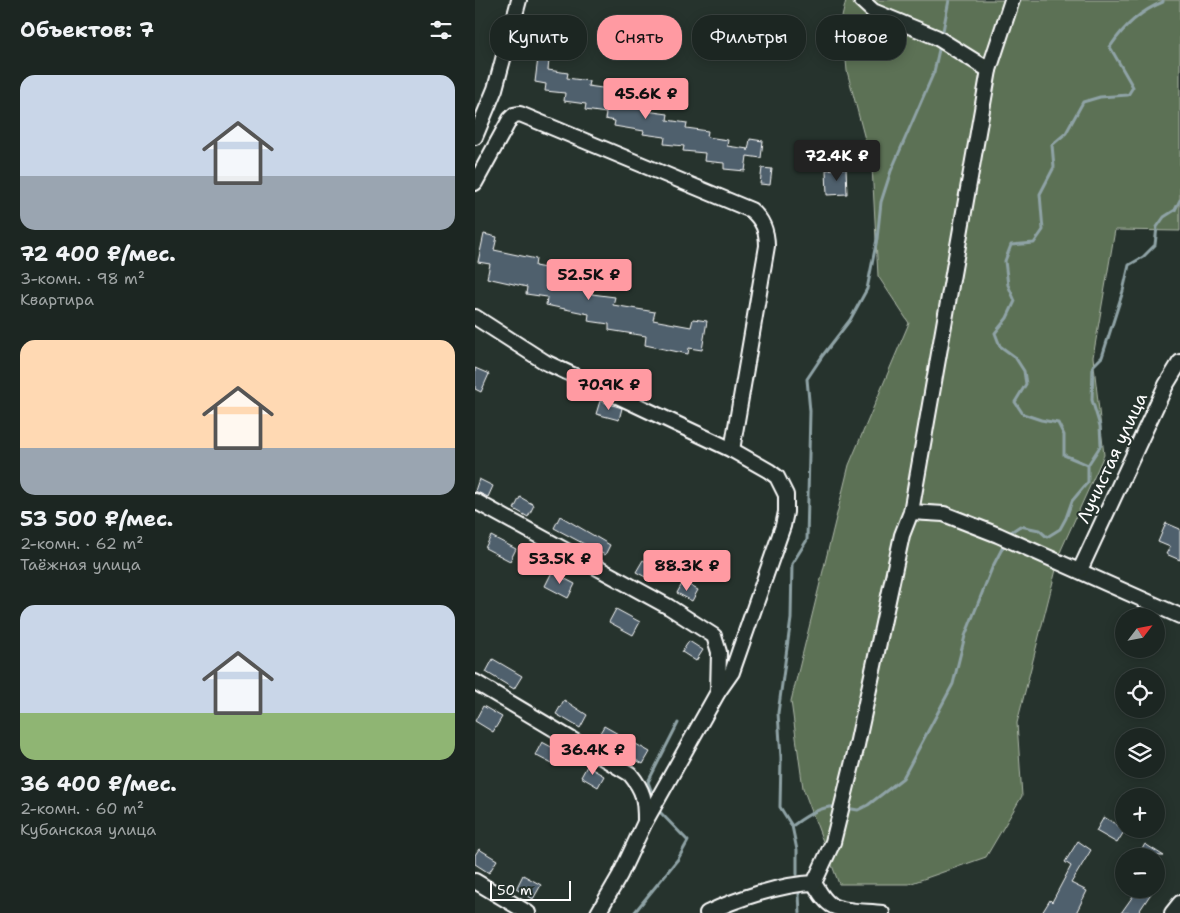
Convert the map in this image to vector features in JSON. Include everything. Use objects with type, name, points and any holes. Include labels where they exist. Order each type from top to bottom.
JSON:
[{"type":"street","points":[[475,136],[495,89],[519,0]]},
{"type":"street","points":[[861,0],[873,11],[936,37],[989,70]]},
{"type":"street","points":[[814,883],[833,842],[902,535],[911,512],[989,70],[1012,0]]},
{"type":"street","points":[[475,183],[510,119],[514,115],[520,114],[751,210],[756,215],[763,224],[767,235],[767,246],[732,450]]},
{"type":"street","points":[[475,317],[545,362],[732,450],[777,477],[786,495],[786,512],[783,526],[742,647],[731,672],[645,822],[620,875],[597,913]]},
{"type":"street","name":"Лучистая улица","points":[[1080,570],[1166,385],[1180,362]]},
{"type":"street","points":[[475,501],[669,607],[714,636],[719,652],[718,692]]},
{"type":"street","points":[[911,512],[944,514],[1018,543],[1180,616]]},
{"type":"street","points":[[475,682],[630,774],[639,786],[645,800],[645,822]]},
{"type":"street","points":[[475,881],[528,913]]},
{"type":"street","points":[[707,913],[745,897],[800,884],[814,883]]},
{"type":"street","points":[[814,883],[831,906],[840,909],[882,913]]},
{"type":"street","points":[[1172,913],[1180,903]]},
{"type":"green space","points":[[846,0],[1180,0],[1180,231],[1115,230],[1093,357],[1104,455],[1061,550],[1017,723],[1022,796],[986,857],[909,884],[839,884],[803,788],[791,701],[849,465],[909,323],[878,276],[872,166],[847,71],[846,60],[906,60],[906,15],[842,15]]},
{"type":"building","points":[[538,60],[549,60],[548,70],[568,73],[567,78],[589,81],[588,86],[609,89],[608,96],[627,98],[627,104],[647,107],[646,111],[668,114],[667,120],[687,123],[686,128],[708,131],[707,137],[728,140],[727,146],[748,149],[748,151],[750,139],[763,141],[761,158],[747,156],[745,171],[724,169],[724,163],[704,161],[705,153],[683,151],[684,146],[664,144],[665,137],[643,134],[644,131],[614,126],[615,121],[605,119],[606,113],[585,110],[586,104],[564,101],[565,93],[545,91],[546,84],[535,82]]},
{"type":"building","points":[[762,168],[772,169],[770,185],[760,184]]},
{"type":"building","points":[[846,168],[847,194],[827,195],[826,170]]},
{"type":"building","points":[[484,234],[497,237],[494,250],[536,259],[535,266],[555,270],[553,279],[593,287],[592,294],[615,297],[613,305],[655,312],[653,320],[691,327],[693,319],[707,321],[702,350],[689,348],[688,354],[645,345],[646,336],[609,330],[609,324],[588,321],[589,314],[546,305],[547,297],[526,294],[527,287],[487,278],[490,264],[478,262]]},
{"type":"building","points":[[475,368],[489,374],[481,392],[475,389]]},
{"type":"building","points":[[600,401],[622,408],[619,420],[596,414]]},
{"type":"building","points":[[479,479],[493,486],[488,497],[475,491]]},
{"type":"building","points":[[520,497],[534,505],[528,517],[514,509]]},
{"type":"building","points":[[560,516],[610,545],[605,555],[554,528]]},
{"type":"building","points":[[1166,523],[1180,529],[1180,560],[1166,554],[1170,547],[1158,542]]},
{"type":"building","points":[[491,536],[516,549],[510,561],[485,548]]},
{"type":"building","points":[[643,560],[657,568],[651,580],[636,572]]},
{"type":"building","points":[[552,572],[575,584],[568,598],[545,586]]},
{"type":"building","points":[[683,582],[698,590],[692,601],[677,593]]},
{"type":"building","points":[[616,609],[640,622],[633,635],[609,622]]},
{"type":"building","points":[[689,641],[703,650],[696,661],[682,652]]},
{"type":"building","points":[[493,659],[522,676],[514,689],[486,672]]},
{"type":"building","points":[[564,700],[587,715],[580,728],[556,714]]},
{"type":"building","points":[[483,706],[502,717],[493,732],[475,721]]},
{"type":"building","points":[[604,726],[650,752],[643,764],[597,738]]},
{"type":"building","points":[[542,742],[561,752],[554,765],[535,755]]},
{"type":"building","points":[[587,766],[604,776],[598,787],[581,777]]},
{"type":"building","points":[[1104,817],[1115,824],[1115,838],[1120,838],[1117,843],[1096,831]]},
{"type":"building","points":[[1078,841],[1091,850],[1071,883],[1087,891],[1076,913],[1042,913],[1050,900],[1052,902],[1071,866],[1065,862]]},
{"type":"building","points":[[1145,844],[1151,848],[1143,848]]},
{"type":"building","points":[[479,849],[497,860],[489,873],[475,864],[475,855]]},
{"type":"building","points":[[523,875],[541,885],[533,899],[516,889]]},
{"type":"building","points":[[1132,898],[1148,898],[1138,913],[1121,913]]},
{"type":"waterway","points":[[942,36],[949,0]]},
{"type":"waterway","points":[[1088,465],[1064,455],[1064,435],[1058,423],[1023,414],[1015,402],[1026,384],[1024,371],[1015,357],[1000,346],[995,333],[1007,318],[1015,301],[1008,285],[1005,261],[1011,245],[1034,243],[1043,230],[1040,194],[1054,167],[1052,145],[1066,133],[1083,102],[1100,97],[1128,95],[1133,87],[1110,47],[1133,20],[1163,2],[1163,0]]},
{"type":"waterway","points":[[797,874],[797,850],[792,826],[780,807],[781,758],[778,713],[791,619],[792,564],[807,540],[810,411],[807,379],[850,320],[867,289],[877,239],[881,202],[891,171],[934,72],[940,45]]},
{"type":"waterway","points":[[1009,536],[1011,532],[1020,526],[1039,530],[1047,537],[1060,529],[1072,501],[1088,482],[1088,465],[1101,445],[1100,426],[1092,400],[1093,366],[1102,357],[1123,291],[1129,265],[1143,257],[1155,245],[1157,227],[1164,217],[1175,210],[1180,200]]},
{"type":"waterway","points":[[846,808],[858,810],[868,805],[903,778],[953,684],[965,636],[992,568],[1006,541]]},
{"type":"waterway","points":[[652,793],[648,782],[678,723]]},
{"type":"waterway","points":[[792,826],[819,810],[838,807]]},
{"type":"waterway","points":[[634,913],[678,859],[688,841],[659,811]]},
{"type":"waterway","points":[[799,894],[800,913]]}]
